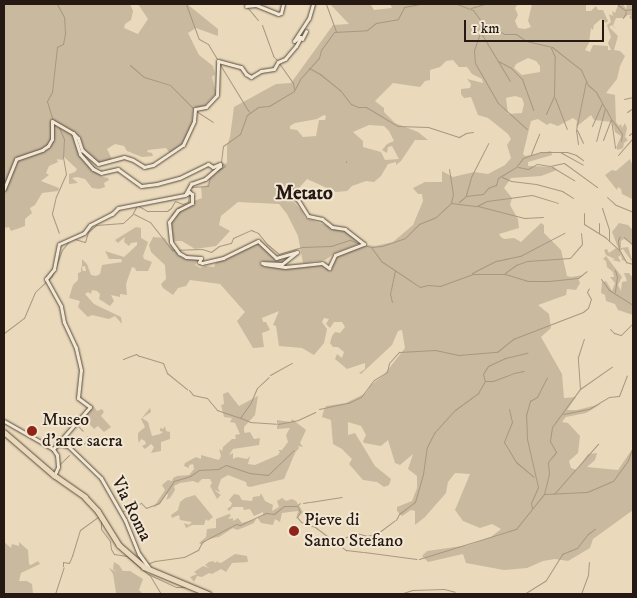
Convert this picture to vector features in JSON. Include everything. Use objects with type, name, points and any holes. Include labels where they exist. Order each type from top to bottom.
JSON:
[{"type":"main road","points":[[4,432],[54,476],[93,504],[119,545],[147,567],[209,594]]},
{"type":"street","points":[[246,6],[256,5],[280,13],[283,4]]},
{"type":"street","points":[[297,45],[301,36],[293,41],[310,18],[313,4]]},
{"type":"street","points":[[4,189],[16,159],[48,146],[52,139],[53,120],[73,133],[78,138],[83,152],[98,164],[124,157],[144,167],[153,165],[182,145],[194,121],[195,109],[206,107],[217,95],[218,61],[241,66],[246,74],[251,77],[261,71],[274,69],[278,62],[285,59],[297,45],[306,31]]},
{"type":"street","points":[[73,133],[80,154],[93,169],[102,173],[118,169],[141,186],[179,178],[208,164],[213,167],[220,165],[205,179],[191,184],[185,194],[180,196]]},
{"type":"street","points":[[54,476],[58,467],[59,443],[90,407],[78,398],[81,371],[79,360],[71,334],[64,322],[62,307],[57,302],[47,281],[54,269],[60,243],[84,233],[90,225],[112,214],[118,208],[185,196],[189,192],[192,194],[192,203],[178,210],[169,222],[171,242],[178,251],[187,257],[201,258],[199,262],[223,258],[258,240],[276,258],[297,252],[282,264],[262,263],[285,267],[322,263],[329,268],[335,255],[364,245],[345,229],[332,227],[322,219],[308,216],[298,200],[291,194],[291,188]]},
{"type":"street","name":"Via Roma","points":[[4,421],[65,446],[98,475],[125,520],[138,554],[147,567]]},
{"type":"shaded area","points":[[4,4],[130,4],[133,11],[131,20],[125,24],[124,28],[138,34],[148,19],[138,4],[187,4],[218,29],[218,36],[196,28],[188,33],[199,55],[213,66],[215,74],[212,77],[216,93],[204,106],[193,108],[192,125],[182,145],[170,153],[166,148],[148,150],[147,152],[152,153],[153,156],[142,157],[127,151],[124,146],[115,144],[107,149],[112,159],[99,164],[85,152],[81,139],[73,133],[77,148],[85,160],[103,177],[108,178],[109,180],[104,183],[105,187],[99,189],[92,188],[85,179],[77,177],[72,178],[78,183],[69,184],[69,174],[77,169],[63,156],[63,160],[57,159],[58,162],[49,166],[46,173],[49,175],[41,181],[59,188],[58,191],[42,193],[35,205],[30,208],[32,213],[25,219],[25,226],[11,231],[9,227],[4,228]]},
{"type":"shaded area","points":[[330,4],[375,4],[371,5],[374,10],[392,8],[390,4],[518,4],[515,8],[518,15],[515,21],[518,28],[525,29],[531,27],[528,21],[532,4],[586,4],[586,11],[591,11],[596,6],[598,10],[603,10],[608,21],[606,23],[601,19],[594,25],[593,30],[591,28],[589,43],[585,50],[590,52],[593,45],[608,46],[608,50],[611,50],[608,43],[611,37],[607,25],[611,22],[609,14],[613,16],[612,11],[615,13],[618,5],[623,4],[626,9],[627,4],[633,4],[633,21],[629,17],[631,15],[624,18],[616,18],[613,25],[616,29],[612,25],[609,27],[618,36],[614,50],[620,51],[625,56],[617,79],[606,93],[615,95],[616,122],[619,126],[621,124],[622,128],[625,123],[627,128],[625,137],[628,140],[624,143],[623,148],[618,150],[616,148],[621,136],[615,132],[612,122],[594,120],[591,115],[576,127],[577,121],[573,118],[558,126],[550,123],[547,125],[538,119],[531,121],[523,154],[525,156],[551,151],[552,155],[528,162],[528,166],[554,167],[557,170],[541,176],[511,178],[504,188],[512,198],[510,205],[518,219],[519,228],[499,234],[501,237],[504,239],[514,238],[521,242],[541,223],[544,225],[544,233],[561,250],[567,276],[584,275],[578,278],[580,283],[576,290],[567,289],[566,295],[538,305],[549,314],[551,328],[541,337],[562,374],[564,398],[576,397],[567,410],[577,410],[601,404],[586,413],[566,417],[562,422],[568,423],[580,436],[578,453],[569,461],[571,468],[577,470],[588,454],[597,453],[595,460],[587,467],[618,470],[633,448],[633,510],[593,539],[590,548],[568,561],[555,559],[543,561],[527,568],[504,570],[466,563],[463,554],[428,562],[422,556],[427,551],[469,545],[491,537],[501,529],[492,524],[480,528],[463,521],[455,510],[470,474],[455,473],[448,482],[446,493],[425,517],[415,525],[415,511],[411,510],[402,516],[397,511],[397,507],[412,501],[417,488],[417,476],[408,469],[413,454],[400,465],[395,463],[388,440],[381,446],[364,443],[366,435],[361,426],[348,422],[348,435],[355,433],[375,466],[391,479],[389,485],[384,487],[377,482],[363,480],[349,464],[352,459],[342,449],[333,444],[331,420],[322,417],[326,406],[346,403],[366,393],[372,384],[383,376],[405,348],[402,330],[398,331],[392,345],[361,374],[359,373],[365,369],[365,363],[347,369],[335,359],[337,354],[342,358],[344,352],[338,347],[333,347],[330,343],[335,332],[340,333],[345,327],[342,322],[334,322],[330,328],[326,324],[329,319],[324,318],[322,322],[327,329],[324,343],[314,355],[302,348],[279,346],[276,326],[273,325],[279,311],[262,318],[270,330],[262,333],[264,347],[253,348],[237,321],[245,312],[220,284],[190,280],[186,286],[178,288],[173,295],[163,288],[161,284],[166,279],[165,265],[151,252],[149,245],[153,237],[165,238],[168,244],[180,255],[199,258],[195,265],[200,268],[205,266],[214,267],[217,260],[232,256],[258,242],[276,259],[293,253],[283,263],[261,261],[260,264],[284,269],[319,264],[330,270],[337,256],[368,245],[375,246],[393,242],[413,225],[423,201],[422,194],[418,194],[413,188],[425,182],[442,182],[442,171],[453,177],[474,172],[488,174],[505,165],[511,158],[507,145],[511,139],[508,134],[488,118],[478,115],[471,97],[464,98],[461,94],[461,89],[470,88],[471,84],[467,79],[483,83],[482,79],[472,74],[467,67],[459,67],[453,60],[446,61],[440,67],[430,70],[430,80],[425,81],[420,87],[393,83],[375,101],[384,108],[384,112],[395,123],[418,132],[428,140],[415,140],[401,161],[396,165],[396,162],[388,164],[381,176],[374,182],[366,181],[352,186],[347,191],[336,192],[307,179],[299,188],[287,188],[287,195],[301,210],[305,218],[349,233],[361,243],[337,252],[325,260],[303,263],[298,236],[287,214],[279,204],[238,202],[221,216],[219,225],[230,231],[216,246],[195,249],[182,241],[172,241],[169,224],[172,218],[171,215],[178,207],[202,198],[201,187],[207,185],[217,166],[227,163],[227,146],[234,107],[276,84],[291,83],[333,25],[349,24]],"holes":[[[528,58],[536,61],[540,66],[540,72],[522,75],[514,68],[516,64]],[[515,96],[522,98],[524,104],[522,113],[508,114],[506,98]],[[324,115],[326,116],[325,120],[319,120],[316,136],[303,137],[297,130],[290,129],[290,126],[295,123],[317,119]],[[369,125],[384,126],[394,141],[387,144],[382,150],[387,153],[388,147],[392,146],[399,159],[385,160],[381,152],[363,147],[363,141],[353,132]]]},
{"type":"shaded area","points":[[630,159],[633,166],[632,199],[622,194],[621,189],[618,187],[617,190],[605,175],[612,170],[616,171]]},
{"type":"shaded area","points":[[619,223],[628,225],[633,230],[633,245],[624,239],[621,241],[621,248],[628,247],[633,263],[623,249],[620,251],[627,262],[622,260],[621,255],[618,257],[621,262],[612,260],[615,259],[606,255],[604,250],[607,249],[609,253],[616,248],[619,250],[612,232]]},
{"type":"shaded area","points":[[136,227],[141,228],[141,238],[148,242],[143,256],[144,259],[152,262],[148,271],[136,271],[132,267],[126,284],[127,295],[120,294],[120,297],[111,295],[114,301],[110,306],[99,299],[100,294],[97,291],[92,290],[91,294],[88,292],[85,294],[94,304],[121,317],[122,324],[115,316],[109,319],[92,315],[88,317],[78,307],[80,301],[69,298],[73,285],[78,280],[78,273],[81,272],[81,266],[83,271],[86,271],[85,266],[82,267],[82,259],[87,264],[91,275],[96,276],[100,274],[102,265],[122,262],[121,259],[109,259],[105,251],[124,257],[137,245],[137,242],[131,243],[129,246],[124,242],[125,237],[118,243],[115,240]]},
{"type":"shaded area","points":[[606,256],[622,277],[618,285],[621,291],[622,282],[627,281],[624,273],[629,273],[633,278],[633,315],[618,310],[615,304],[606,301],[605,295],[601,293],[602,282],[606,281],[612,291],[615,283],[610,277],[614,277],[613,272],[607,267],[606,261],[603,259]]},
{"type":"shaded area","points":[[228,392],[239,406],[258,396],[255,415],[244,427],[244,431],[245,433],[250,432],[254,439],[260,438],[259,445],[233,449],[229,455],[233,453],[233,459],[237,457],[247,459],[250,456],[248,464],[255,465],[278,455],[280,452],[278,450],[282,450],[288,442],[286,435],[290,428],[277,429],[277,420],[291,422],[292,419],[306,430],[300,443],[303,447],[298,446],[299,448],[284,479],[250,487],[247,486],[246,482],[228,475],[221,479],[218,488],[220,492],[214,490],[221,495],[217,499],[210,486],[212,483],[210,479],[202,479],[198,483],[193,481],[180,483],[174,486],[175,490],[170,498],[166,500],[167,494],[160,504],[153,508],[165,490],[162,485],[168,480],[172,481],[177,476],[189,475],[194,469],[193,464],[189,465],[189,468],[184,466],[185,463],[196,457],[201,459],[201,455],[219,460],[221,456],[219,449],[222,451],[223,447],[232,439],[236,439],[235,435],[240,434],[235,423],[230,422],[232,418],[224,417],[221,405],[224,404],[223,394]]},
{"type":"shaded area","points":[[93,405],[97,411],[102,409],[104,412],[101,416],[111,427],[104,432],[98,426],[94,429],[83,417]]},
{"type":"shaded area","points":[[150,408],[151,412],[142,418],[148,422],[152,436],[163,432],[160,431],[160,428],[163,429],[165,426],[166,431],[170,432],[170,439],[161,442],[161,451],[151,453],[154,447],[151,444],[145,449],[142,446],[146,444],[145,441],[141,439],[139,443],[138,439],[138,433],[145,427],[141,419]]},
{"type":"shaded area","points":[[261,493],[265,501],[273,505],[272,511],[279,507],[277,501],[282,498],[286,501],[292,499],[296,501],[303,512],[296,519],[298,511],[282,513],[280,522],[275,519],[273,525],[261,523],[257,517],[263,516],[263,512],[254,516],[250,509],[244,510],[243,507],[233,507],[229,511],[227,509],[231,506],[232,503],[229,500],[234,494],[239,495],[242,500],[252,501],[253,497],[260,496]]},
{"type":"shaded area","points":[[195,495],[213,517],[208,521],[206,519],[204,525],[192,525],[186,528],[184,523],[189,525],[192,522],[180,520],[179,515],[172,518],[171,515],[178,510],[180,502],[185,498]]},
{"type":"shaded area","points":[[231,515],[228,519],[233,518],[233,521],[238,518],[242,523],[256,519],[254,523],[245,527],[237,530],[233,528],[219,537],[207,539],[202,545],[199,543],[206,537],[207,529],[216,528],[216,519]]},
{"type":"shaded area","points":[[4,542],[11,548],[12,544],[19,546],[19,542],[28,550],[29,564],[31,565],[38,561],[40,564],[21,573],[19,581],[27,581],[32,584],[33,594],[4,594]]},
{"type":"shaded area","points":[[235,554],[247,556],[248,562],[232,563],[226,572],[221,569],[202,577],[197,576],[194,582],[190,577],[197,574],[194,572],[203,566],[209,568],[205,565],[209,562],[213,561],[215,563],[218,560],[217,562],[221,563]]},
{"type":"shaded area","points":[[114,562],[123,571],[130,571],[143,579],[139,590],[143,594],[116,593],[113,574],[109,568],[117,572],[113,569]]},
{"type":"waterway","points":[[53,121],[47,101],[52,92],[57,47],[63,44],[65,34],[64,17],[57,4]]},
{"type":"waterway","points":[[186,4],[199,39],[208,44],[217,59]]},
{"type":"waterway","points":[[326,4],[336,31]]},
{"type":"waterway","points":[[217,171],[225,166],[221,162],[223,146],[240,134],[247,115],[258,107],[269,106],[294,91],[300,79],[319,58],[321,50],[334,32],[367,30],[376,23],[398,19],[404,7],[420,4]]},
{"type":"waterway","points":[[457,4],[473,10],[481,21],[504,34],[516,34],[526,41],[552,47],[581,70],[588,85],[596,92],[605,108],[596,141]]},
{"type":"waterway","points":[[471,8],[484,4]]},
{"type":"waterway","points":[[618,5],[625,10],[633,9]]},
{"type":"waterway","points":[[247,7],[258,20]]},
{"type":"waterway","points":[[623,18],[626,12]]},
{"type":"waterway","points":[[481,21],[480,33],[474,50],[475,63],[498,103],[527,129]]},
{"type":"waterway","points":[[262,25],[273,56],[277,60]]},
{"type":"waterway","points":[[481,33],[510,81]]},
{"type":"waterway","points":[[546,114],[554,96],[555,57],[551,48]]},
{"type":"waterway","points":[[498,61],[511,68],[522,79],[533,110]]},
{"type":"waterway","points":[[219,63],[249,112]]},
{"type":"waterway","points":[[279,63],[293,83],[294,89]]},
{"type":"waterway","points":[[130,65],[144,77],[170,85],[194,109]]},
{"type":"waterway","points":[[309,68],[340,90],[351,104],[358,107],[366,107],[398,126],[428,127],[459,137],[473,132]]},
{"type":"waterway","points":[[578,144],[576,130],[586,81]]},
{"type":"waterway","points":[[624,99],[633,97]]},
{"type":"waterway","points":[[555,98],[567,129]]},
{"type":"waterway","points":[[592,126],[602,104]]},
{"type":"waterway","points":[[627,112],[633,108]]},
{"type":"waterway","points":[[603,140],[611,119],[606,109]]},
{"type":"waterway","points":[[196,111],[213,122]]},
{"type":"waterway","points":[[611,119],[615,148]]},
{"type":"waterway","points":[[612,120],[622,134],[621,141]]},
{"type":"waterway","points":[[58,125],[64,139],[63,157],[66,174],[56,196],[52,214],[59,233]]},
{"type":"waterway","points":[[577,130],[583,143]]},
{"type":"waterway","points":[[629,135],[633,132]]},
{"type":"waterway","points":[[531,154],[539,134]]},
{"type":"waterway","points":[[618,155],[633,138]]},
{"type":"waterway","points":[[466,195],[471,177],[488,143]]},
{"type":"waterway","points":[[459,202],[466,196],[483,194],[488,188],[496,185],[498,178],[516,167],[523,158],[540,152],[567,152],[583,160]]},
{"type":"waterway","points":[[560,152],[583,165]]},
{"type":"waterway","points":[[518,167],[528,169],[537,164],[550,166],[564,163],[597,187]]},
{"type":"waterway","points":[[552,167],[574,180]]},
{"type":"waterway","points":[[449,169],[453,194],[451,203]]},
{"type":"waterway","points":[[190,187],[208,186],[210,176]]},
{"type":"waterway","points":[[502,177],[511,181],[536,184],[562,191],[573,198]]},
{"type":"waterway","points":[[75,239],[85,242],[88,232],[96,225],[123,223],[132,215],[137,205],[147,211],[167,211],[175,201],[183,204],[188,202],[189,195]]},
{"type":"waterway","points":[[364,245],[371,247],[382,246],[405,238],[419,224],[436,217],[451,203],[477,206],[487,201],[532,195],[558,203]]},
{"type":"waterway","points":[[607,197],[616,205],[633,212]]},
{"type":"waterway","points":[[478,206],[524,218],[543,217]]},
{"type":"waterway","points":[[602,208],[609,230],[609,241]]},
{"type":"waterway","points":[[584,213],[584,224],[606,238],[620,251],[626,262],[633,264]]},
{"type":"waterway","points":[[134,214],[150,222],[172,250],[202,249],[211,252],[219,246],[231,243],[233,238],[251,230],[258,233],[279,254],[302,247],[331,246],[350,240],[360,244]]},
{"type":"waterway","points":[[599,223],[599,233]]},
{"type":"waterway","points":[[472,273],[496,261],[520,256],[564,233]]},
{"type":"waterway","points":[[505,273],[516,265],[527,261],[570,258],[582,244],[581,233]]},
{"type":"waterway","points":[[619,250],[618,240],[620,236]]},
{"type":"waterway","points":[[624,237],[633,245]]},
{"type":"waterway","points":[[4,333],[24,318],[35,292],[52,276],[62,250],[69,241]]},
{"type":"waterway","points":[[371,247],[381,261],[420,287],[428,285],[440,286],[473,274],[505,274],[528,281],[549,281],[578,278],[587,271]]},
{"type":"waterway","points":[[615,270],[617,277],[615,292]]},
{"type":"waterway","points":[[392,302],[390,294],[395,271]]},
{"type":"waterway","points":[[601,279],[609,290],[633,305]]},
{"type":"waterway","points":[[319,409],[348,403],[361,397],[374,380],[387,372],[389,363],[399,352],[435,350],[459,355],[497,352],[513,339],[583,312],[588,308],[591,299],[587,292],[589,288]]},
{"type":"waterway","points":[[610,329],[614,333],[621,335],[633,323]]},
{"type":"waterway","points":[[544,494],[549,474],[548,462],[556,452],[550,441],[552,427],[580,389],[578,357],[584,339]]},
{"type":"waterway","points":[[396,520],[399,514],[415,502],[423,474],[427,447],[434,433],[455,410],[478,393],[485,381],[483,374],[488,366],[505,358],[527,353]]},
{"type":"waterway","points":[[123,359],[136,354],[139,356]]},
{"type":"waterway","points":[[140,356],[163,363],[167,373],[187,389]]},
{"type":"waterway","points":[[270,375],[292,363]]},
{"type":"waterway","points":[[580,389],[612,367]]},
{"type":"waterway","points":[[485,381],[493,381],[524,371]]},
{"type":"waterway","points":[[563,414],[589,409],[609,397],[619,396],[627,375]]},
{"type":"waterway","points":[[189,390],[193,395],[207,398],[217,410],[240,418],[251,402],[257,388],[269,377]]},
{"type":"waterway","points":[[532,508],[531,503],[538,487],[527,439],[526,415],[530,401],[537,397],[547,377]]},
{"type":"waterway","points":[[509,409],[512,422],[504,442],[516,462],[534,477]]},
{"type":"waterway","points":[[278,424],[298,420],[315,412]]},
{"type":"waterway","points":[[241,418],[250,422],[276,424]]},
{"type":"waterway","points":[[77,425],[83,431]]},
{"type":"waterway","points":[[80,447],[88,440],[87,436]]},
{"type":"waterway","points":[[554,494],[598,444]]},
{"type":"waterway","points":[[419,559],[516,529],[544,494],[587,492],[613,481],[628,460],[633,446]]},
{"type":"waterway","points":[[123,511],[141,503],[146,508],[159,503],[174,481],[190,476],[199,470],[218,469],[226,465],[249,473],[268,475],[294,450]]},
{"type":"waterway","points":[[59,465],[69,455]]},
{"type":"waterway","points":[[49,473],[57,480]]},
{"type":"waterway","points":[[310,502],[342,497]]},
{"type":"waterway","points":[[303,503],[309,502]]},
{"type":"waterway","points":[[147,564],[184,557],[198,550],[202,542],[236,524],[240,525],[266,513],[274,514],[284,506],[297,506],[300,503]]},
{"type":"waterway","points":[[298,507],[300,512],[297,517],[301,522],[315,527],[346,550],[363,552]]},
{"type":"waterway","points":[[63,566],[63,562],[69,563],[80,530],[99,516]]},
{"type":"waterway","points":[[101,519],[101,529],[110,541],[114,554],[127,556],[148,574],[176,587],[187,587]]},
{"type":"waterway","points":[[337,541],[356,533],[367,536],[378,533],[395,520]]},
{"type":"waterway","points":[[577,548],[588,534],[595,529]]},
{"type":"waterway","points":[[524,594],[546,580],[562,554],[577,548]]},
{"type":"waterway","points":[[364,552],[417,559]]},
{"type":"waterway","points":[[581,594],[588,575],[589,562]]},
{"type":"waterway","points":[[55,594],[64,567]]},
{"type":"waterway","points":[[149,574],[161,594]]},
{"type":"waterway","points":[[400,594],[412,590],[444,589],[455,592]]},
{"type":"place","name":"Museo d'arte sacra","points":[[32,431]]},
{"type":"place","name":"Pieve di Santo Stefano","points":[[294,531]]},
{"type":"district","name":"Metato","points":[[304,193]]}]
